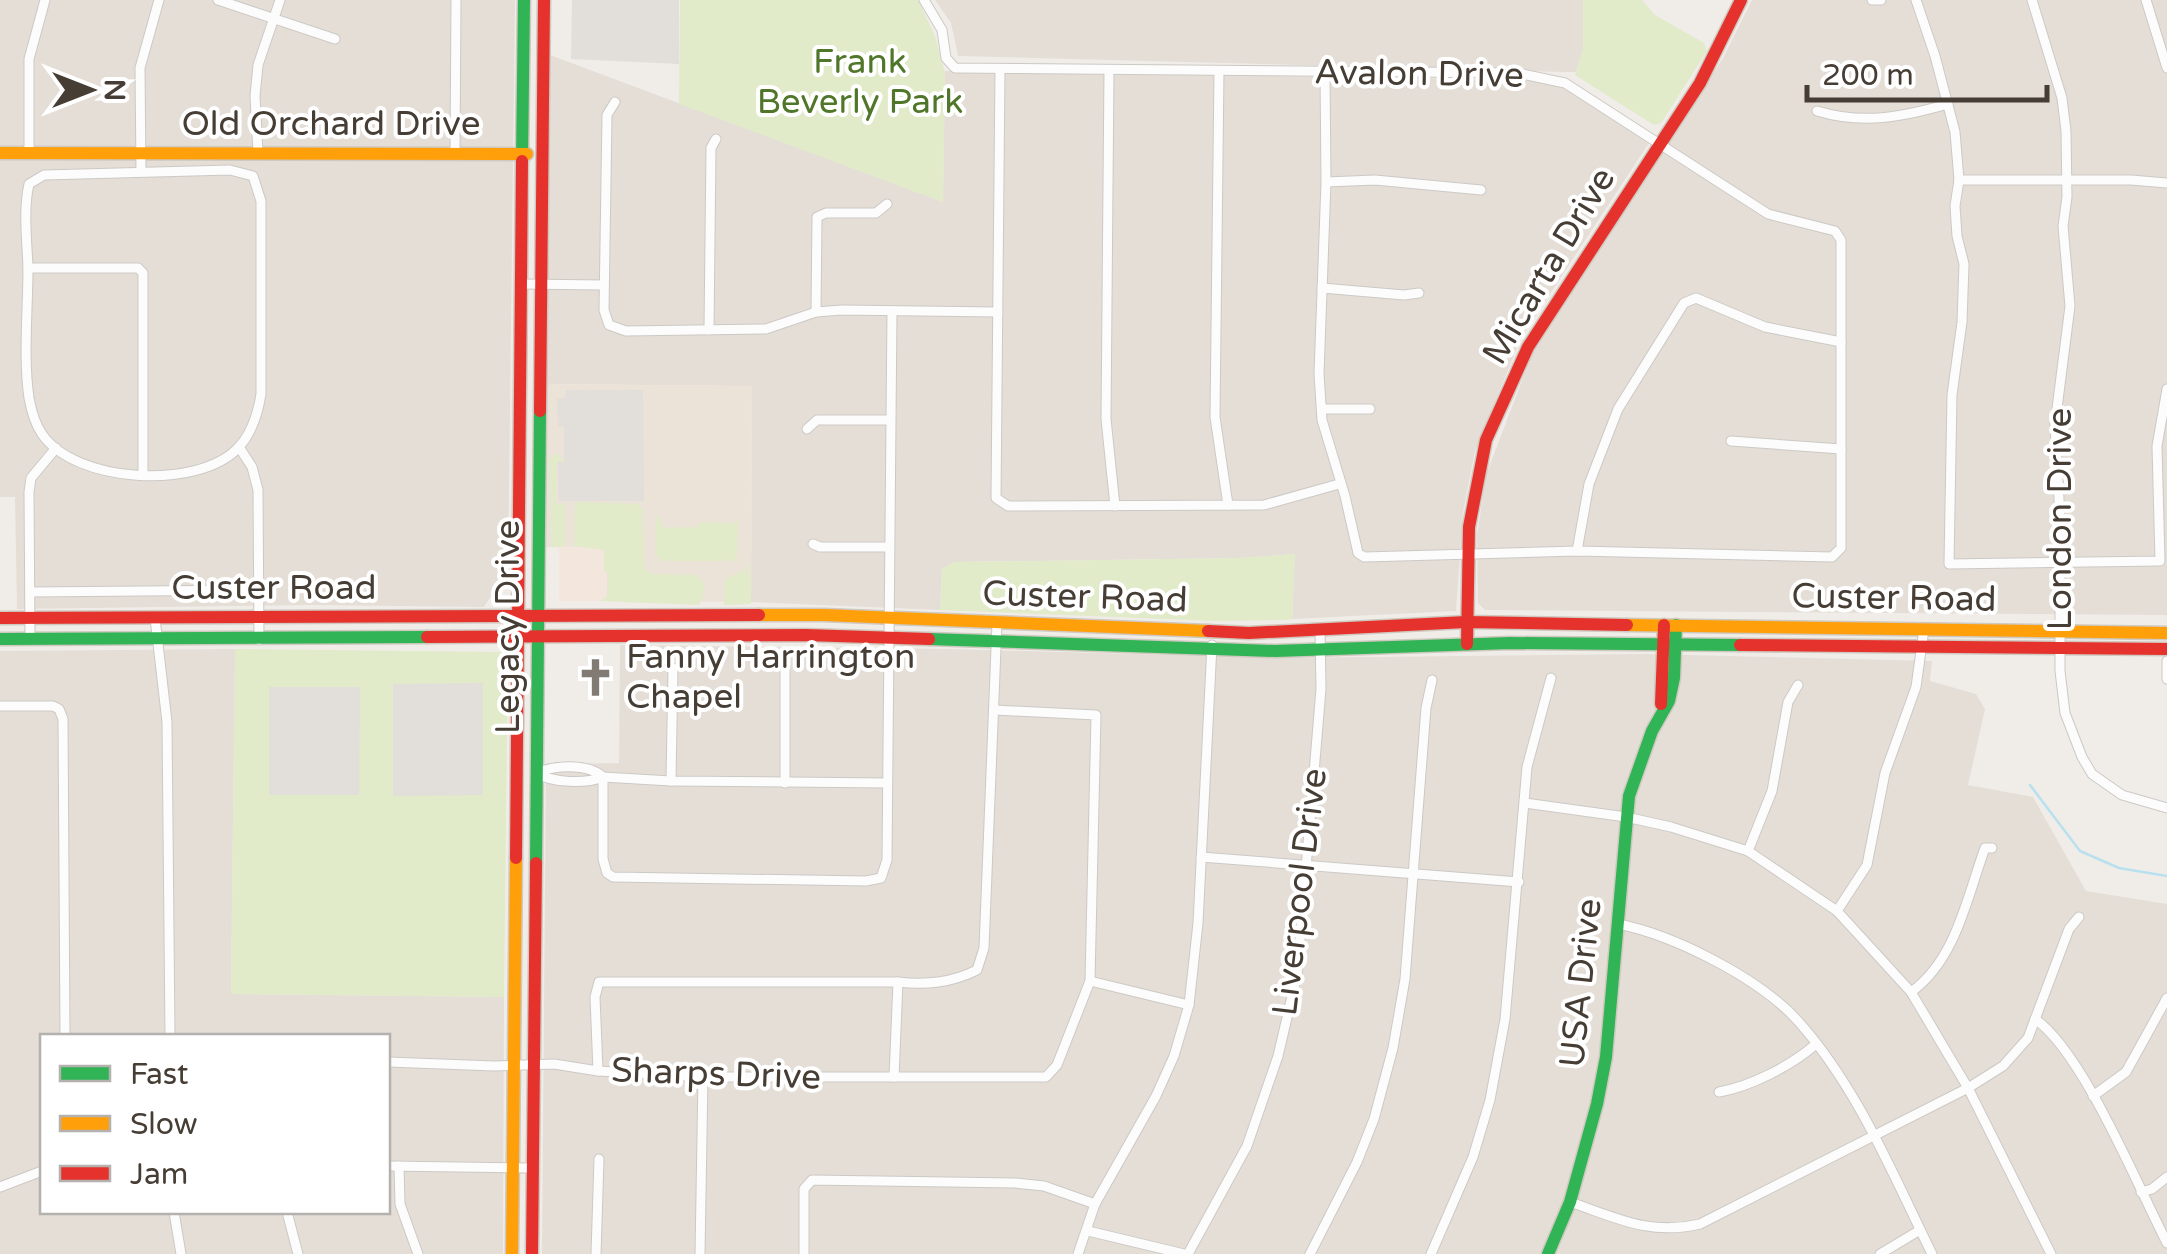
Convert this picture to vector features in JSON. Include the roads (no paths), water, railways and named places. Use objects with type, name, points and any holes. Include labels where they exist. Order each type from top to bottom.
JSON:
[{"type":"main road","name":"Legacy Drive","points":[[512,1254],[524,0]]},
{"type":"main road","name":"Legacy Drive","points":[[532,1254],[544,0]]},
{"type":"main road","name":"Micarta Drive","points":[[1467,644],[1466,553],[1486,440],[1528,348],[1700,84],[1741,0]]},
{"type":"main road","name":"Old Orchard Drive","points":[[0,153],[542,154]]},
{"type":"main road","points":[[518,447],[539,447]]},
{"type":"main road","name":"Custer Road","points":[[0,618],[824,615],[1212,632],[1466,622],[2167,633]]},
{"type":"main road","points":[[713,616],[713,636]]},
{"type":"main road","points":[[380,618],[380,637]]},
{"type":"main road","name":"USA Drive","points":[[1548,1254],[1570,1202],[1606,1058],[1626,817],[1638,766],[1660,717],[1670,625]]},
{"type":"main road","name":"Custer Road","points":[[0,639],[888,636],[996,644],[1212,650],[1322,651],[1467,644],[2167,649]]},
{"type":"main road","points":[[516,772],[536,773]]},
{"type":"street","points":[[29,153],[29,59],[45,0]]},
{"type":"street","points":[[142,171],[140,68],[159,0]]},
{"type":"street","points":[[218,0],[335,39]]},
{"type":"street","points":[[258,153],[258,65],[280,0]]},
{"type":"street","points":[[455,154],[456,0]]},
{"type":"street","name":"Avalon Drive","points":[[924,0],[942,30],[951,66],[1518,74],[1566,82],[1768,214],[1835,231],[1840,240],[1840,342]]},
{"type":"street","points":[[1872,0],[1881,0]]},
{"type":"street","points":[[1916,0],[1955,132],[1959,180],[1956,206],[1964,291],[1952,395],[1949,564],[2160,561],[2157,446],[2167,389]]},
{"type":"street","name":"London Drive","points":[[2032,0],[2062,98],[2068,180],[2063,226],[2070,306],[2055,424],[2065,712],[2092,774],[2122,795],[2167,808]]},
{"type":"street","points":[[2146,0],[2167,68]]},
{"type":"street","points":[[1000,69],[999,501],[1008,506],[1264,504],[1339,484]]},
{"type":"street","points":[[1109,70],[1106,419],[1115,506]]},
{"type":"street","points":[[1219,71],[1215,417],[1228,505]]},
{"type":"street","points":[[1325,72],[1326,182],[1319,374],[1322,409],[1339,484],[1346,496],[1358,553],[1364,557],[1577,551],[1832,557],[1840,548],[1840,342],[1765,327],[1696,298],[1684,303],[1618,408],[1588,484],[1577,551]]},
{"type":"street","points":[[615,102],[607,115],[604,285],[605,318],[609,326],[626,331],[766,329],[816,312],[998,312]]},
{"type":"street","points":[[1817,111],[1876,120],[1948,104]]},
{"type":"street","points":[[708,330],[711,148],[716,139]]},
{"type":"street","points":[[230,170],[252,176],[261,201],[261,394],[254,422],[239,447],[216,463],[190,472],[91,469],[56,448],[41,433],[29,398],[27,196],[32,181],[44,174],[142,171],[230,170]]},
{"type":"street","points":[[1326,182],[1392,180],[1482,190]]},
{"type":"street","points":[[1959,180],[2167,183]]},
{"type":"street","points":[[816,312],[817,217],[876,213],[887,204]]},
{"type":"street","points":[[28,268],[138,268],[143,273],[143,473]]},
{"type":"street","points":[[521,284],[604,285]]},
{"type":"street","points":[[1322,288],[1419,293]]},
{"type":"street","points":[[603,777],[603,859],[607,873],[622,878],[882,878],[886,860],[892,312]]},
{"type":"street","points":[[1322,409],[1370,409]]},
{"type":"street","points":[[807,429],[817,420],[890,420]]},
{"type":"street","points":[[1731,441],[1840,449]]},
{"type":"street","points":[[239,447],[252,467],[258,490],[259,640]]},
{"type":"street","points":[[30,640],[32,478],[56,448]]},
{"type":"street","points":[[813,544],[890,547]]},
{"type":"street","points":[[30,592],[258,590]]},
{"type":"street","points":[[155,618],[168,722],[170,1034]]},
{"type":"street","points":[[598,1071],[595,997],[599,982],[928,985],[960,979],[977,970],[997,624]]},
{"type":"street","name":"Liverpool Drive","points":[[1186,1254],[1247,1146],[1278,1056],[1297,975],[1322,651],[1320,630]]},
{"type":"street","points":[[1836,911],[1867,865],[1886,772],[1916,687],[1924,630]]},
{"type":"street","points":[[1078,1254],[1095,1204],[1174,1056],[1189,1004],[1198,923],[1212,632]]},
{"type":"street","points":[[2167,661],[2167,679]]},
{"type":"street","points":[[785,662],[785,783]]},
{"type":"street","points":[[672,782],[674,668]]},
{"type":"street","points":[[1431,1254],[1472,1157],[1490,1100],[1505,1020],[1533,738],[1551,678]]},
{"type":"street","points":[[1310,1254],[1357,1162],[1388,1066],[1405,979],[1426,708],[1432,680]]},
{"type":"street","points":[[1748,851],[1772,791],[1788,702],[1798,685]]},
{"type":"street","points":[[0,706],[52,706],[63,719],[65,1034]]},
{"type":"street","points":[[995,710],[1096,715],[1090,981],[1189,1004]]},
{"type":"street","points":[[536,773],[548,780],[603,777],[672,782],[886,784]]},
{"type":"street","points":[[1524,803],[1671,826],[1748,851],[1836,911],[1911,992],[1968,1088],[2051,1254]]},
{"type":"street","points":[[1911,992],[1942,960],[1985,848],[1992,848]]},
{"type":"street","points":[[1201,856],[1518,882]]},
{"type":"street","points":[[1570,1202],[1648,1229],[1680,1229],[1700,1224],[1968,1088],[2019,1052],[2069,928],[2079,917]]},
{"type":"street","points":[[1618,924],[1667,938],[1736,973],[1797,1020],[1836,1070],[1932,1254]]},
{"type":"street","name":"Sharps Drive","points":[[390,1062],[554,1064],[598,1071],[703,1077],[1046,1076],[1057,1065],[1090,981]]},
{"type":"street","points":[[894,1077],[898,982]]},
{"type":"street","points":[[2093,1096],[2126,1072],[2167,998]]},
{"type":"street","points":[[2035,1019],[2055,1035],[2093,1096],[2167,1243]]},
{"type":"street","points":[[1720,1092],[1735,1089],[1800,1058],[1815,1045]]},
{"type":"street","points":[[700,1254],[703,1077]]},
{"type":"street","points":[[596,1254],[598,1159]]},
{"type":"street","points":[[418,1254],[400,1204],[393,1166],[532,1168]]},
{"type":"street","points":[[0,1187],[40,1172]]},
{"type":"street","points":[[2141,1192],[2152,1189],[2167,1176]]},
{"type":"street","points":[[804,1254],[804,1188],[812,1180],[1015,1182],[1044,1186],[1095,1204]]},
{"type":"street","points":[[174,1214],[181,1254]]},
{"type":"street","points":[[288,1214],[298,1254]]},
{"type":"street","points":[[1880,1254],[1920,1230]]},
{"type":"street","points":[[1088,1231],[1186,1254]]},
{"type":"waterway","points":[[2030,785],[2080,851],[2119,868],[2167,876]]},
{"type":"place","name":"Fanny Harrington Chapel","points":[[596,677]]},
{"type":"park label","name":"Frank Beverly Park","points":[[860,82]]}]
